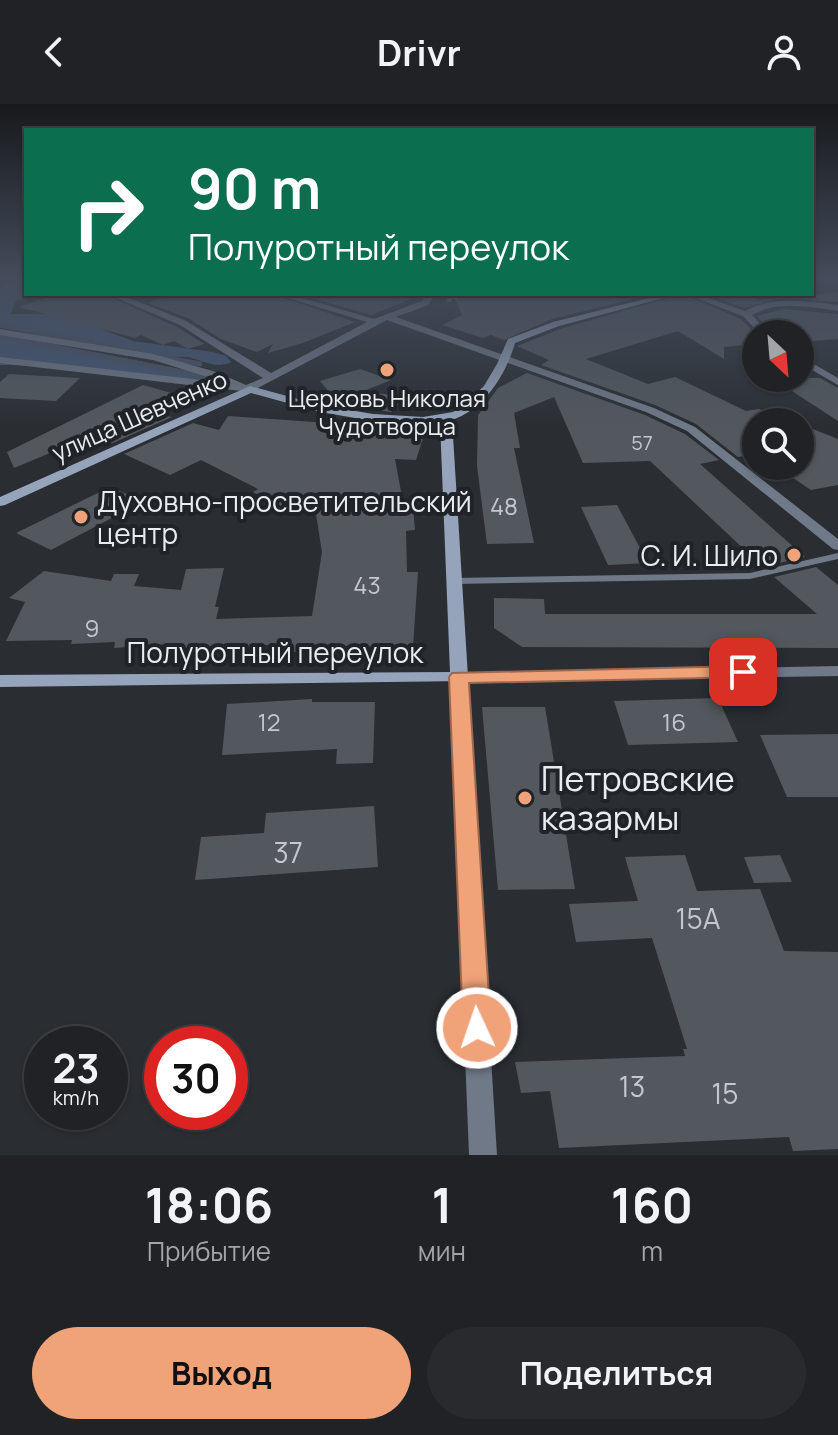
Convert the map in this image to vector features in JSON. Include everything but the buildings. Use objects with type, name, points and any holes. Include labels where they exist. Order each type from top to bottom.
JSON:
[{"type":"street","points":[[193,329],[271,378]]},
{"type":"street","name":"улица Шевченко","points":[[0,502],[250,389],[362,329]]},
{"type":"street","points":[[412,329],[650,410],[691,429],[838,546]]},
{"type":"street","points":[[0,332],[211,372],[295,404],[382,418],[446,418],[477,400],[506,359],[511,341],[543,329]]},
{"type":"street","points":[[0,360],[250,389]]},
{"type":"street","points":[[814,367],[838,382]]},
{"type":"street","points":[[446,418],[483,1155]]},
{"type":"street","name":"Полуротный переулок","points":[[0,681],[838,671]]},
{"type":"lane","points":[[454,581],[750,576],[838,556]]},
{"type":"shaded area","points":[[8,329],[101,329],[133,341],[213,352],[226,356],[231,362],[219,365]]},
{"type":"shaded area","points":[[0,334],[185,370],[208,380],[202,386],[51,367],[0,365]]},
{"type":"waterway","points":[[21,329],[141,352]]},
{"type":"waterway","points":[[0,336],[207,377]]},
{"type":"waterway","points":[[154,355],[200,364]]},
{"type":"place","name":"Церковь Николая Чудотворца","points":[[387,370]]},
{"type":"place","name":"Духовно-просветительский центр","points":[[81,517]]},
{"type":"place","name":"С. И. Шило","points":[[794,555]]},
{"type":"place","name":"Петровские казармы","points":[[525,798]]},
{"type":"route","points":[[477,1028],[459,677],[743,672]]}]
